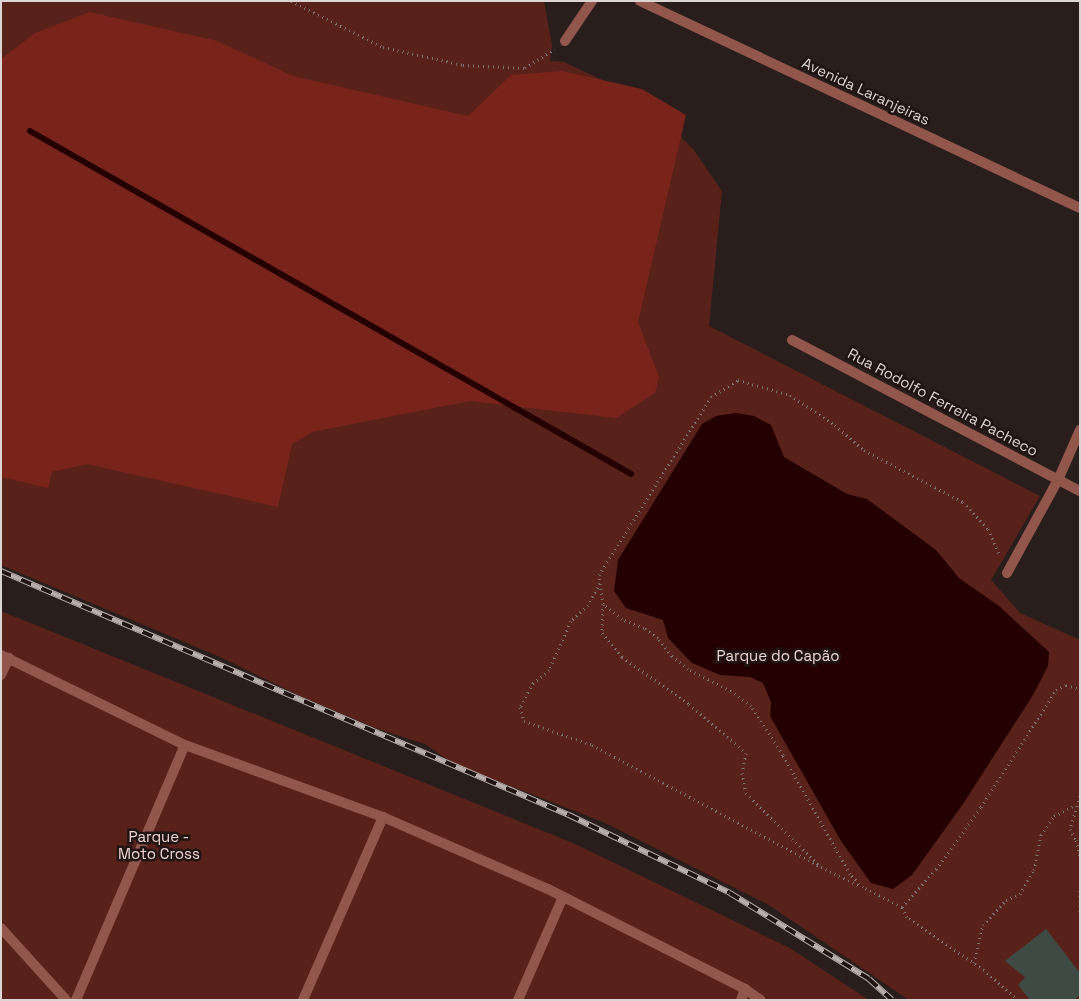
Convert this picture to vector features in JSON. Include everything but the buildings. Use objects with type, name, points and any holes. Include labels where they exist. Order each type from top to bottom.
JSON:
[{"type":"street","points":[[565,42],[592,1]]},
{"type":"street","name":"Avenida Laranjeiras","points":[[640,1],[1080,208]]},
{"type":"street","name":"Rua Rodolfo Ferreira Pacheco","points":[[792,340],[1080,491]]},
{"type":"street","points":[[1007,573],[1058,480],[1080,430]]},
{"type":"street","points":[[1,675],[5,656],[185,746],[383,817],[563,896],[745,989],[761,1000]]},
{"type":"street","points":[[76,1000],[185,746]]},
{"type":"street","points":[[303,1000],[383,817]]},
{"type":"street","points":[[518,1000],[563,896]]},
{"type":"street","points":[[1,928],[66,1000]]},
{"type":"street","points":[[741,1000],[745,989]]},
{"type":"path","points":[[291,1],[384,47],[464,65],[525,68],[565,42]]},
{"type":"path","points":[[821,867],[746,793],[742,773],[746,753],[689,704],[622,657],[602,633],[603,604],[599,575],[612,551],[711,397],[738,380],[790,395],[835,425],[864,450],[963,502],[988,530],[1007,573]]},
{"type":"path","points":[[600,583],[588,606],[571,621],[549,670],[533,684],[520,707],[524,721],[592,745],[902,908],[907,918],[974,963],[1018,1000]]},
{"type":"path","points":[[603,604],[622,619],[644,628],[658,638],[672,656],[688,669],[731,690],[750,706],[779,748],[831,845],[850,874],[863,887]]},
{"type":"path","points":[[902,908],[936,869],[981,807],[1056,690],[1066,685],[1080,689]]},
{"type":"path","points":[[1080,796],[1074,806],[1070,829],[1080,858]]},
{"type":"path","points":[[974,963],[983,925],[1006,900],[1020,894],[1034,870],[1041,835],[1054,816],[1074,806]]},
{"type":"path","points":[[1080,890],[1080,914]]},
{"type":"green space","name":"Parque do Capão","points":[[1,1],[544,1],[552,45],[550,61],[564,62],[615,86],[652,109],[693,149],[722,191],[709,326],[1040,496],[991,580],[1020,613],[1080,640],[1080,1000],[909,1000],[769,905],[603,822],[454,764],[425,744],[378,729],[300,696],[220,657],[1,565]]},
{"type":"green space","name":"Parque - Moto Cross","points":[[1,611],[573,843],[788,947],[869,1000],[1,1000]]},
{"type":"shaded area","points":[[90,12],[217,41],[293,76],[468,116],[511,75],[562,71],[642,89],[686,115],[638,322],[659,377],[655,393],[616,418],[470,401],[312,432],[292,444],[278,507],[87,464],[52,472],[48,488],[1,477],[1,59],[35,33]]},
{"type":"shaded area","points":[[736,413],[754,416],[771,425],[784,457],[847,494],[867,499],[936,550],[959,578],[999,606],[1049,652],[1048,666],[1033,695],[963,804],[912,875],[893,889],[871,883],[841,841],[770,716],[771,702],[763,683],[750,677],[720,675],[692,663],[668,638],[663,620],[626,608],[614,591],[618,560],[702,424],[716,416]]},
{"type":"waterway","points":[[30,131],[631,474]]},
{"type":"railway","points":[[1,571],[569,815],[730,893],[869,979],[892,1000]]}]
